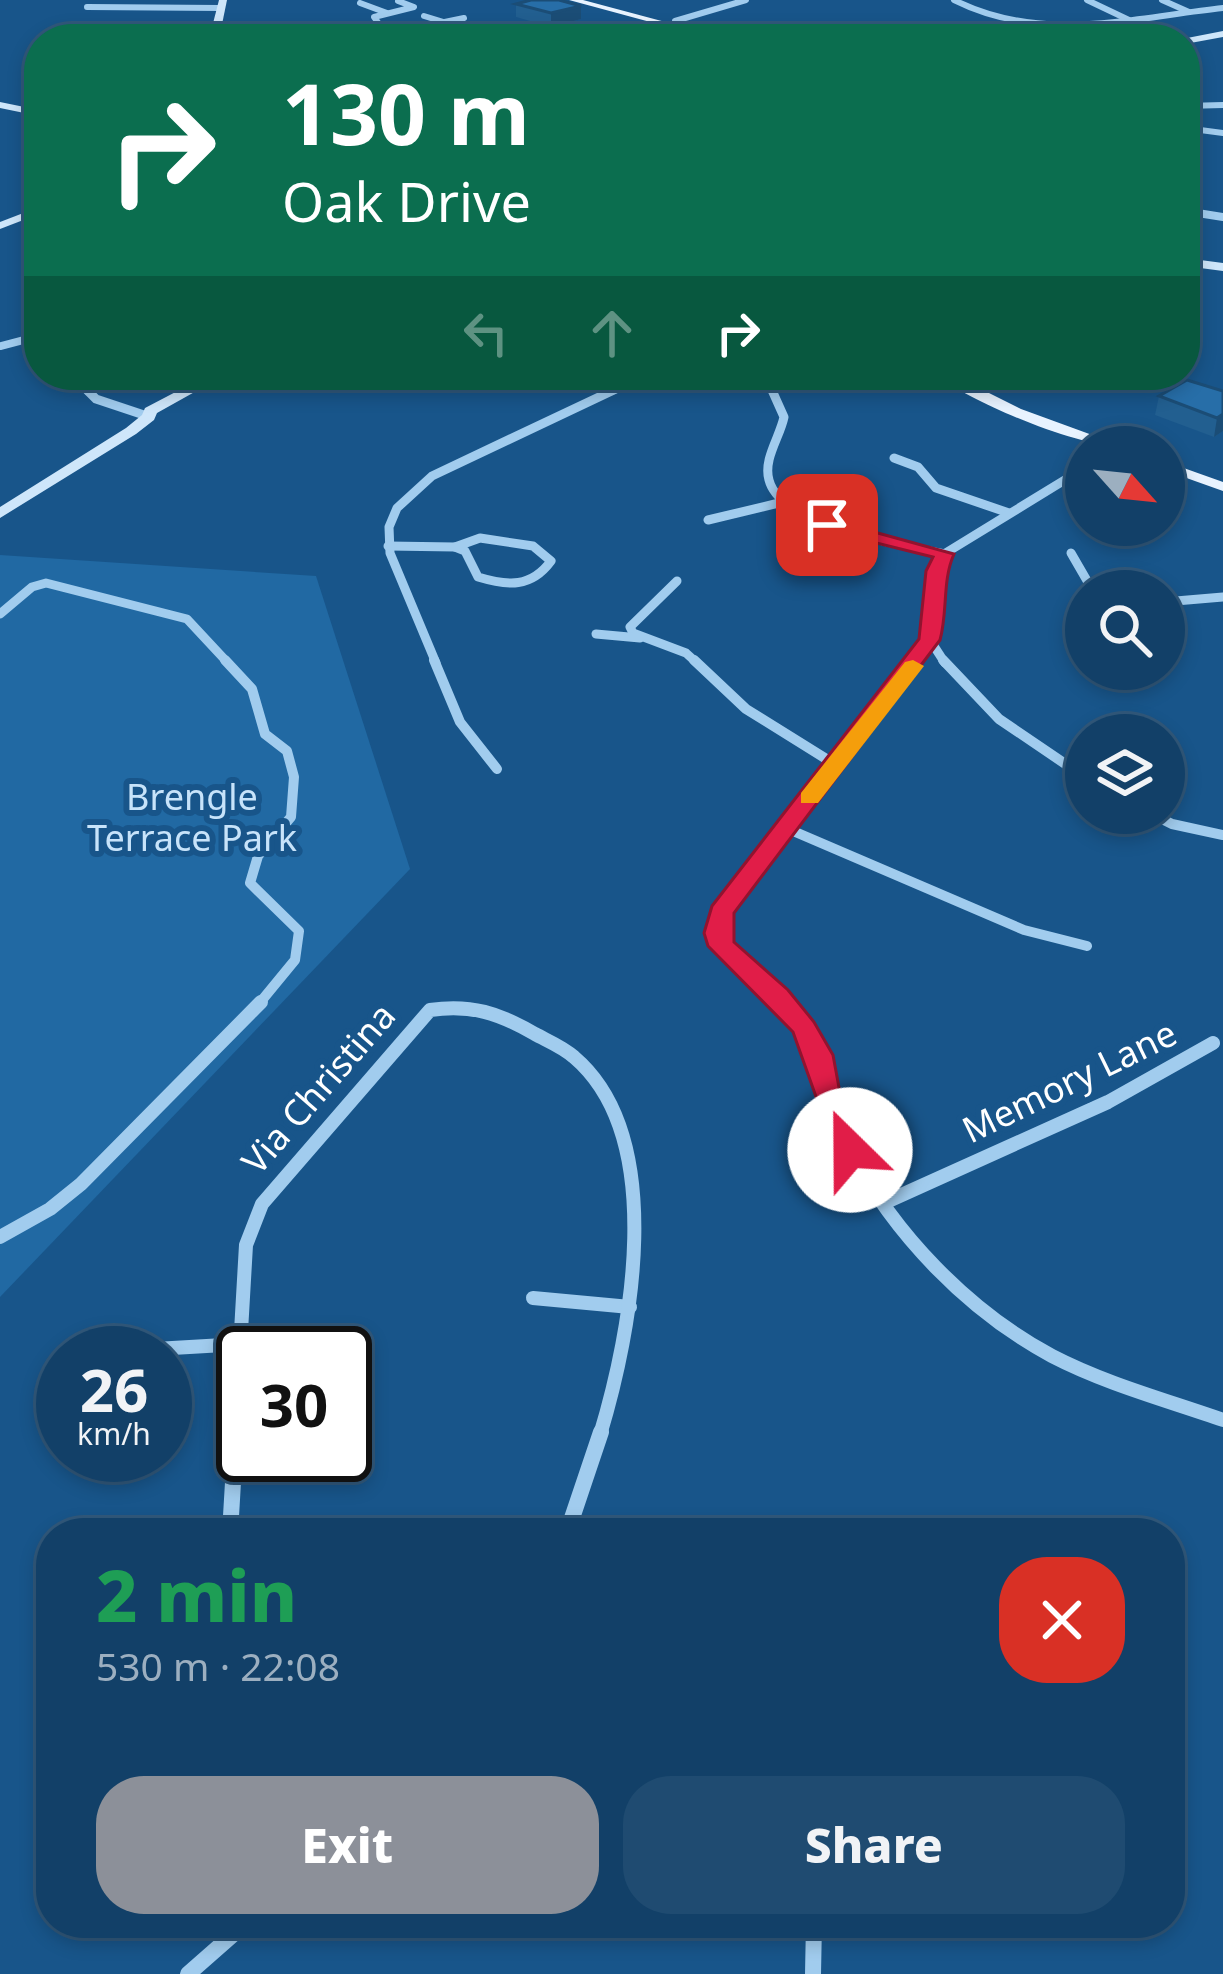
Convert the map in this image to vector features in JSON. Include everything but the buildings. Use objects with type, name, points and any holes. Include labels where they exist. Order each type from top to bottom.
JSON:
[{"type":"main road","points":[[573,0],[674,24]]},
{"type":"main road","points":[[593,0],[675,24]]},
{"type":"main road","points":[[0,513],[194,390]]},
{"type":"main road","points":[[973,390],[1065,429]]},
{"type":"main road","points":[[1185,473],[1223,487]]},
{"type":"street","points":[[670,23],[746,0]]},
{"type":"street","points":[[954,0],[991,16],[1055,24]]},
{"type":"street","points":[[1087,0],[1131,21]]},
{"type":"street","points":[[1162,0],[1189,12]]},
{"type":"street","points":[[379,24],[374,17],[414,7],[398,1]]},
{"type":"street","points":[[360,3],[388,13]]},
{"type":"street","points":[[87,8],[221,4]]},
{"type":"street","points":[[1105,24],[1223,8]]},
{"type":"street","points":[[424,16],[449,24]]},
{"type":"street","points":[[433,24],[464,18]]},
{"type":"street","points":[[87,390],[96,399],[155,414]]},
{"type":"street","points":[[497,769],[460,722],[388,546],[386,524],[401,498],[432,476],[613,390]]},
{"type":"street","points":[[771,390],[785,414],[767,480],[783,502],[827,525],[944,554]]},
{"type":"street","points":[[894,458],[918,467],[936,488],[1009,513]]},
{"type":"street","points":[[1065,479],[944,554],[937,571],[936,617],[930,640],[721,912],[717,933],[722,946],[778,996],[805,1028],[819,1055],[826,1093],[850,1150],[900,1225],[965,1296],[1031,1344],[1081,1368],[1223,1420]]},
{"type":"street","points":[[709,520],[783,502]]},
{"type":"street","points":[[388,546],[455,547],[480,538],[502,538],[533,546],[550,561],[544,573],[517,587],[505,586],[478,577],[465,551],[455,547]]},
{"type":"street","points":[[1071,553],[1084,570]]},
{"type":"street","points":[[641,638],[630,627],[676,581]]},
{"type":"street","points":[[0,614],[32,586],[46,584],[187,619],[251,689],[265,734],[283,742],[291,754],[298,805],[289,827],[256,858],[250,883],[299,932],[295,960],[280,983],[81,1184],[50,1209],[0,1237]]},
{"type":"street","points":[[1185,598],[1223,598]]},
{"type":"street","points":[[596,634],[641,638],[686,653],[746,709],[836,765]]},
{"type":"street","points":[[930,640],[956,680],[982,705],[1065,766]]},
{"type":"street","points":[[1185,827],[1223,835]]},
{"type":"street","points":[[786,828],[1024,930],[1087,946]]},
{"type":"street","name":"Via Christina","points":[[242,1326],[246,1245],[262,1204],[430,1010],[469,1003],[505,1016],[576,1058],[602,1091],[620,1126],[626,1165],[632,1211],[630,1307],[616,1388],[572,1518]]},
{"type":"street","name":"Memory Lane","points":[[886,1202],[1108,1102],[1213,1043]]},
{"type":"street","points":[[533,1298],[630,1307]]},
{"type":"street","name":"Via Christina","points":[[231,1518],[233,1482]]},
{"type":"street","points":[[188,1974],[229,1938]]},
{"type":"street","points":[[813,1974],[814,1938]]},
{"type":"green space","name":"Brengle Terrace Park","points":[[0,555],[316,576],[410,869],[0,1297]]},
{"type":"slow traffic","points":[[810,798],[913,666]]},
{"type":"route","points":[[827,525],[944,554],[937,571],[936,617],[930,640],[721,912],[717,933],[722,946],[778,996],[805,1028],[819,1055],[826,1093],[850,1150]]}]
